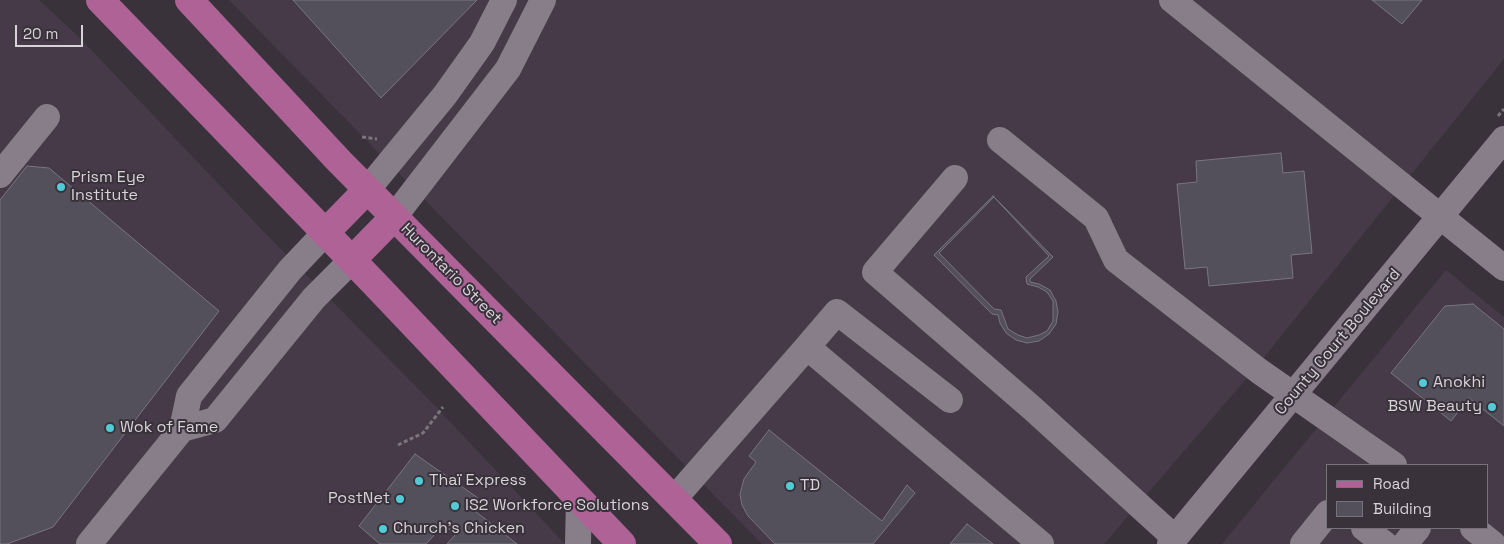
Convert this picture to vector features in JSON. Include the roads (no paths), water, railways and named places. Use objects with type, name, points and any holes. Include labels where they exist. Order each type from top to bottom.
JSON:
[{"type":"main road","points":[[100,0],[352,260],[622,544]]},
{"type":"main road","name":"Hurontario Street","points":[[189,0],[367,190],[718,544]]},
{"type":"main road","points":[[325,233],[367,190]]},
{"type":"main road","points":[[352,260],[394,217]]},
{"type":"street","points":[[367,190],[444,96],[482,43],[504,0]]},
{"type":"street","points":[[394,217],[508,69],[543,0]]},
{"type":"street","points":[[1172,0],[1442,216],[1504,268]]},
{"type":"street","points":[[0,175],[47,117]]},
{"type":"street","name":"County Court Boulevard","points":[[1172,541],[1504,139]]},
{"type":"street","points":[[1000,140],[1096,218],[1116,260],[1259,371],[1393,464]]},
{"type":"street","points":[[955,178],[875,272],[1032,408],[1172,541]]},
{"type":"street","points":[[89,544],[182,429],[189,396],[290,270],[325,233]]},
{"type":"street","points":[[182,429],[214,420],[314,298],[352,260]]},
{"type":"street","points":[[674,499],[837,312],[950,400]]},
{"type":"street","points":[[807,347],[1042,544]]},
{"type":"street","points":[[578,544],[579,498]]},
{"type":"street","points":[[1303,544],[1326,515]]},
{"type":"street","points":[[1365,529],[1385,544]]},
{"type":"street","points":[[1405,544],[1417,529]]},
{"type":"street","points":[[1474,529],[1493,544]]},
{"type":"place","name":"Prism Eye Institute","points":[[61,187]]},
{"type":"place","name":"Anokhi","points":[[1423,383]]},
{"type":"place","name":"BSW Beauty","points":[[1492,407]]},
{"type":"place","name":"Wok of Fame","points":[[110,428]]},
{"type":"place","name":"Thaï Express","points":[[419,481]]},
{"type":"place","name":"TD","points":[[790,486]]},
{"type":"place","name":"PostNet","points":[[400,499]]},
{"type":"place","name":"IS2 Workforce Solutions","points":[[455,506]]},
{"type":"place","name":"Church's Chicken","points":[[383,529]]}]
